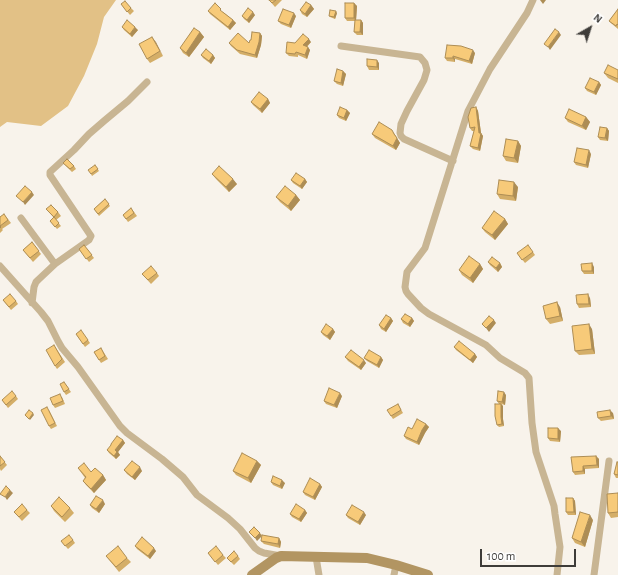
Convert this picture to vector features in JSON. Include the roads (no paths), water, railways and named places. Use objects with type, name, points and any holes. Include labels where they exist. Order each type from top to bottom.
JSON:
[{"type":"main road","points":[[252,575],[281,556],[367,558],[396,564],[428,575]]},
{"type":"street","points":[[533,0],[527,13],[490,69],[468,111],[425,248],[407,272],[405,287],[406,291],[421,308],[429,314],[486,345],[500,358],[525,373],[529,378],[536,452],[555,510],[560,547],[557,575]]},
{"type":"street","points":[[341,46],[420,57],[425,63],[427,70],[424,80],[401,124],[400,133],[404,139],[453,161]]},
{"type":"street","points":[[32,303],[36,282],[56,264],[90,240],[92,236],[64,197],[50,175],[50,172],[147,82]]},
{"type":"street","points":[[21,218],[56,264]]},
{"type":"street","points":[[0,266],[48,321],[62,348],[78,367],[124,430],[183,477],[197,495],[240,529],[255,548],[264,553],[281,556]]},
{"type":"street","points":[[594,575],[609,461]]},
{"type":"street","points":[[262,568],[264,553]]},
{"type":"street","points":[[316,557],[319,575]]},
{"type":"street","points":[[394,575],[396,564]]}]
